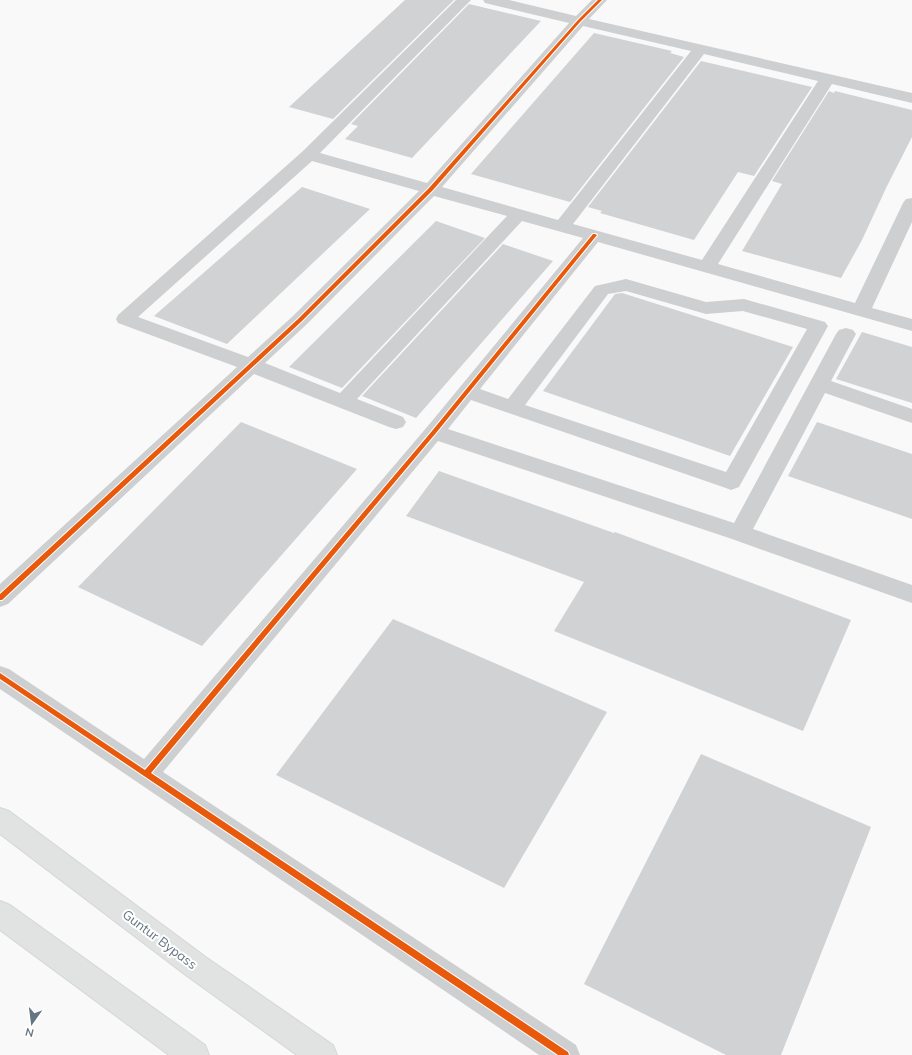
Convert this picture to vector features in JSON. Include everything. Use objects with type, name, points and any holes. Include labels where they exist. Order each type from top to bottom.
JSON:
[{"type":"highway","name":"Guntur Bypass","points":[[0,819],[197,967],[322,1055]]},
{"type":"highway","points":[[0,914],[194,1055]]},
{"type":"street","points":[[396,422],[251,365],[125,318],[310,155],[464,0]]},
{"type":"street","points":[[490,0],[912,98]]},
{"type":"street","points":[[0,598],[300,320],[431,189],[600,0]]},
{"type":"street","points":[[562,226],[700,49]]},
{"type":"street","points":[[707,267],[827,79]]},
{"type":"street","points":[[310,155],[912,325]]},
{"type":"street","points":[[862,311],[912,203]]},
{"type":"street","points":[[343,402],[519,214]]},
{"type":"street","points":[[146,774],[434,432],[595,236]]},
{"type":"street","points":[[467,392],[512,408],[731,482],[818,326],[744,305],[706,308],[626,285],[602,290],[512,408]]},
{"type":"street","points":[[740,533],[846,334]]},
{"type":"street","points":[[820,384],[912,416]]},
{"type":"street","points":[[434,432],[740,533],[912,594]]},
{"type":"street","points":[[0,676],[565,1055]]},
{"type":"building","points":[[405,0],[454,0],[333,119],[289,107]]},
{"type":"building","points":[[469,4],[541,21],[412,158],[345,139],[358,126],[351,124]]},
{"type":"building","points":[[594,33],[672,51],[670,53],[684,57],[570,202],[471,174]]},
{"type":"building","points":[[701,61],[812,87],[754,176],[738,172],[694,240],[600,213],[602,211],[588,207]]},
{"type":"building","points":[[829,91],[834,93],[835,91],[912,110],[912,137],[862,240],[841,278],[742,251],[782,184],[772,181]]},
{"type":"building","points":[[302,187],[370,209],[227,344],[154,316]]},
{"type":"building","points":[[436,221],[485,238],[342,388],[289,367]]},
{"type":"building","points":[[503,244],[553,261],[416,418],[362,396]]},
{"type":"building","points":[[622,293],[793,347],[730,456],[543,391],[615,294]]},
{"type":"building","points":[[862,332],[912,347],[912,403],[836,379]]},
{"type":"building","points":[[241,422],[357,469],[202,646],[78,587]]},
{"type":"building","points":[[817,422],[912,454],[912,519],[788,476]]},
{"type":"building","points":[[439,471],[614,533],[615,532],[851,620],[803,731],[554,631],[584,582],[406,516]]},
{"type":"building","points":[[393,619],[607,712],[504,888],[276,775]]},
{"type":"building","points":[[701,754],[871,827],[781,1055],[726,1055],[584,984]]},
{"type":"cycle path","points":[[0,598],[300,320],[431,189],[579,21],[600,0]]},
{"type":"cycle path","points":[[146,774],[434,432],[595,235]]},
{"type":"cycle path","points":[[0,676],[565,1055]]}]
